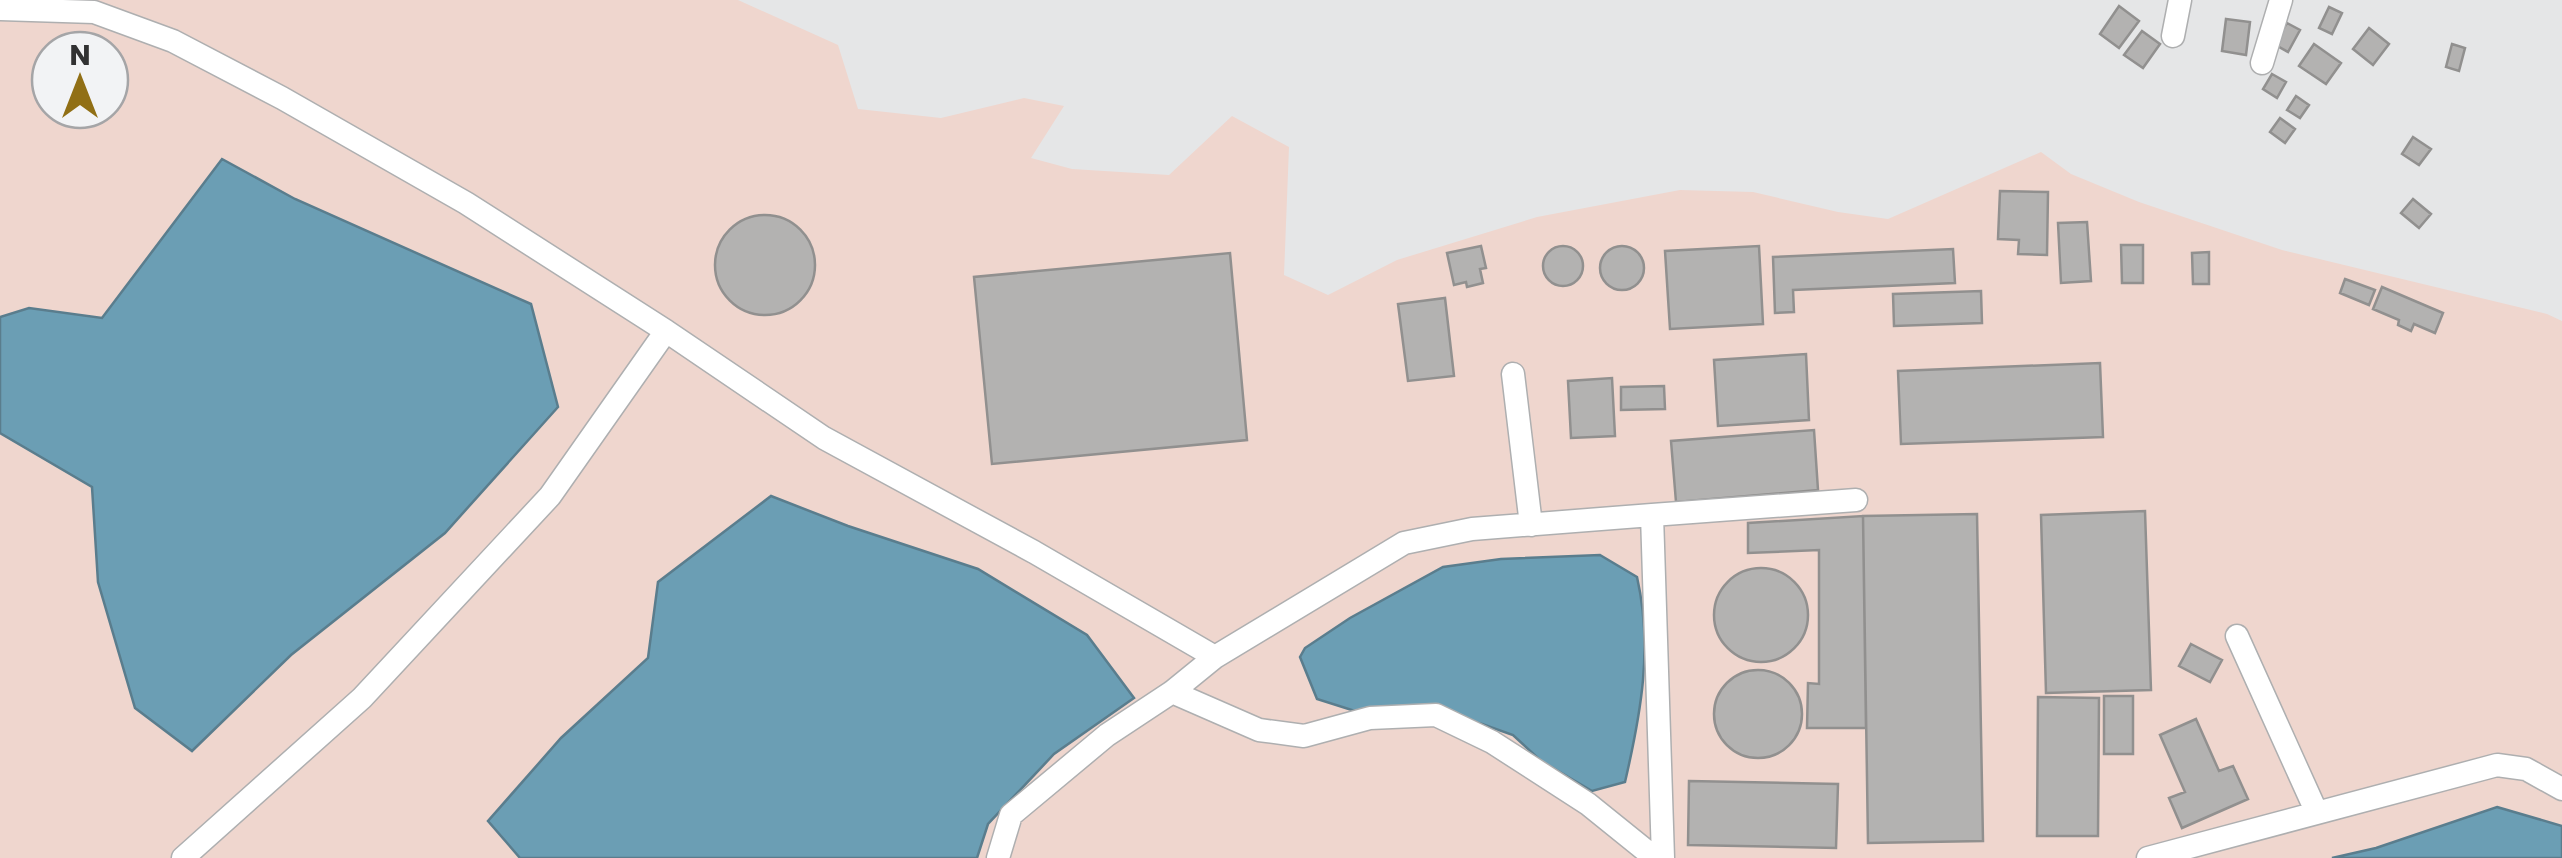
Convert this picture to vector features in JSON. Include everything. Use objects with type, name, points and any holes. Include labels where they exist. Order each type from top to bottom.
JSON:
[{"type":"street","points":[[2174,36],[2180,0]]},
{"type":"street","points":[[2262,63],[2281,0]]},
{"type":"street","points":[[0,10],[94,12],[173,41],[466,204],[666,331],[824,438],[1034,552],[1214,657]]},
{"type":"street","points":[[183,858],[362,698],[536,511],[666,331]]},
{"type":"street","points":[[1514,374],[1531,525]]},
{"type":"street","points":[[998,858],[1011,815],[1107,736],[1172,692],[1214,657],[1404,543],[1472,529],[1856,500]]},
{"type":"street","points":[[1652,515],[1663,858]]},
{"type":"street","points":[[2238,636],[2316,812]]},
{"type":"street","points":[[1172,692],[1259,730],[1304,736],[1370,718],[1436,715],[1492,742],[1572,794],[1654,858]]},
{"type":"street","points":[[2148,858],[2496,764],[2526,769],[2562,789]]},
{"type":"shaded area","points":[[0,0],[738,0],[838,45],[858,109],[941,118],[1024,98],[1064,106],[1031,158],[1072,169],[1169,175],[1232,116],[1289,147],[1284,275],[1328,295],[1397,260],[1537,217],[1680,190],[1753,192],[1888,219],[2041,152],[2071,174],[2139,202],[2282,250],[2547,314],[2562,321],[2562,858],[0,858]]},
{"type":"water","points":[[222,159],[295,199],[531,304],[558,407],[445,533],[291,655],[192,751],[135,708],[98,582],[92,487],[0,433],[0,317],[29,308],[102,318]]},
{"type":"water","points":[[771,496],[978,569],[1087,635],[1134,698],[1054,754],[988,824],[977,858],[520,858],[488,821],[561,738],[648,658],[658,582]]},
{"type":"water","points":[[1600,555],[1637,577],[1642,603],[1643,680],[1625,782],[1592,791],[1541,761],[1513,735],[1482,724],[1424,711],[1358,712],[1317,699],[1300,657],[1305,648],[1350,618],[1443,567],[1501,559]]},
{"type":"water","points":[[2497,807],[2562,826],[2562,858],[2332,858],[2376,848]]},
{"type":"building","points":[[2119,6],[2139,21],[2119,48],[2100,34]]},
{"type":"building","points":[[2329,7],[2342,13],[2332,34],[2319,28]]},
{"type":"building","points":[[2226,19],[2250,22],[2246,55],[2222,51]]},
{"type":"building","points":[[2287,23],[2300,30],[2288,52],[2274,44]]},
{"type":"building","points":[[2369,28],[2389,44],[2373,65],[2353,49]]},
{"type":"building","points":[[2142,31],[2160,44],[2143,68],[2124,55]]},
{"type":"building","points":[[2314,44],[2341,63],[2326,84],[2299,66]]},
{"type":"building","points":[[2452,44],[2465,48],[2459,71],[2446,67]]},
{"type":"building","points":[[2272,74],[2286,82],[2277,98],[2263,89]]},
{"type":"building","points":[[2296,96],[2309,105],[2300,118],[2287,110]]},
{"type":"building","points":[[2280,118],[2295,129],[2285,143],[2270,132]]},
{"type":"building","points":[[2413,137],[2431,149],[2419,165],[2402,154]]},
{"type":"building","points":[[2000,191],[2048,192],[2047,255],[2018,254],[2019,240],[1998,239]]},
{"type":"building","points":[[2413,199],[2431,214],[2419,228],[2401,213]]},
{"type":"building","points":[[765,215],[784,218],[801,229],[812,246],[812,284],[801,301],[784,312],[765,315],[746,312],[729,301],[718,284],[715,265],[718,246],[729,229],[746,218]]},
{"type":"building","points":[[2087,222],[2091,281],[2061,283],[2058,223]]},
{"type":"building","points":[[2121,245],[2143,245],[2143,283],[2122,283]]},
{"type":"building","points":[[1481,246],[1486,268],[1480,269],[1483,283],[1454,285],[1447,253]]},
{"type":"building","points":[[1563,246],[1577,252],[1583,266],[1577,280],[1563,286],[1549,280],[1543,266],[1549,252]]},
{"type":"building","points":[[1622,246],[1638,252],[1644,268],[1638,284],[1622,290],[1606,284],[1600,268],[1606,252]]},
{"type":"building","points":[[1759,246],[1763,324],[1670,329],[1665,251]]},
{"type":"building","points":[[1953,249],[1955,283],[1793,290],[1794,312],[1775,313],[1773,257]]},
{"type":"building","points":[[2209,252],[2209,284],[2193,284],[2192,253]]},
{"type":"building","points":[[1230,253],[1247,440],[992,464],[974,277]]},
{"type":"building","points":[[2345,279],[2375,290],[2369,305],[2340,293]]},
{"type":"building","points":[[2382,287],[2443,313],[2435,333],[2414,324],[2411,331],[2398,325],[2399,320],[2373,309]]},
{"type":"building","points":[[1981,291],[1982,323],[1894,326],[1893,294]]},
{"type":"building","points":[[1445,298],[1454,376],[1408,381],[1398,304]]},
{"type":"building","points":[[1806,354],[1809,420],[1718,426],[1714,360]]},
{"type":"building","points":[[2100,363],[2103,437],[1901,444],[1898,371]]},
{"type":"building","points":[[1612,378],[1615,436],[1571,438],[1568,381]]},
{"type":"building","points":[[1664,386],[1665,409],[1621,410],[1621,387]]},
{"type":"building","points":[[1814,430],[1818,490],[1676,502],[1671,441]]},
{"type":"building","points":[[2145,511],[2151,690],[2046,693],[2041,515]]},
{"type":"building","points":[[1977,514],[1983,841],[1868,843],[1863,516]]},
{"type":"building","points":[[1863,516],[1866,728],[1807,728],[1808,683],[1819,684],[1819,550],[1748,553],[1748,523]]},
{"type":"building","points":[[1761,568],[1779,572],[1794,582],[1804,597],[1808,615],[1804,633],[1794,648],[1779,658],[1761,662],[1743,658],[1728,648],[1718,633],[1714,615],[1718,597],[1728,582],[1743,572]]},
{"type":"building","points":[[2191,644],[2222,660],[2210,682],[2179,666]]},
{"type":"building","points":[[1758,670],[1783,677],[1795,689],[1802,714],[1795,739],[1783,751],[1758,758],[1733,751],[1721,739],[1714,714],[1721,689],[1733,677]]},
{"type":"building","points":[[2104,696],[2133,696],[2133,754],[2104,754]]},
{"type":"building","points":[[2038,697],[2099,698],[2098,836],[2037,836]]},
{"type":"building","points":[[2196,719],[2219,771],[2233,766],[2248,799],[2182,828],[2169,798],[2185,792],[2160,735]]},
{"type":"building","points":[[1689,781],[1838,784],[1836,848],[1688,845]]}]
